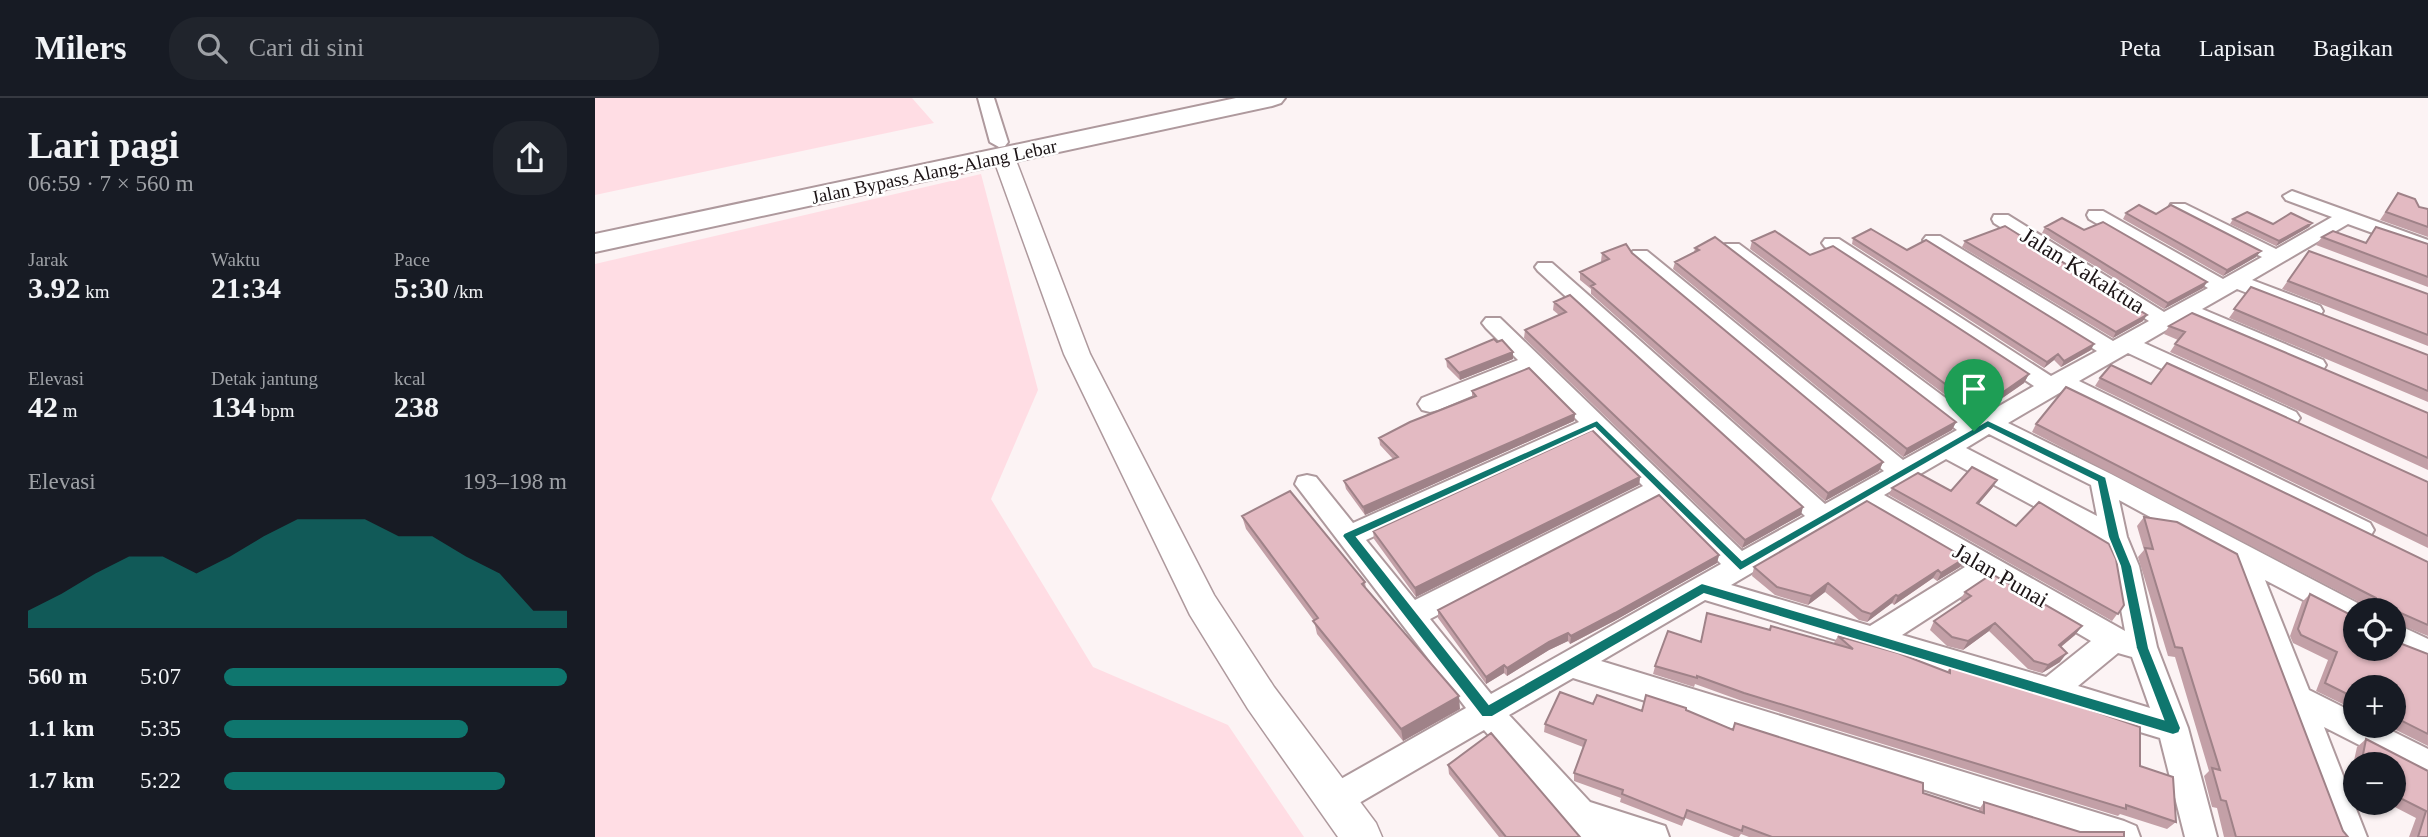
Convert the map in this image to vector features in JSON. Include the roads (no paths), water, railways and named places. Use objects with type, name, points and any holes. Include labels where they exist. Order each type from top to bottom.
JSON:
[{"type":"highway","name":"Jalan Bypass Alang-Alang Lebar","points":[[1002,154],[1207,98]]},
{"type":"highway","name":"Jalan Bypass Alang-Alang Lebar","points":[[595,229],[669,220],[1272,98]]},
{"type":"highway","name":"Jalan Bypass Alang-Alang Lebar","points":[[595,243],[669,220]]},
{"type":"street","points":[[986,98],[1002,154],[1077,354],[1202,605],[1261,698],[1362,837]]},
{"type":"street","points":[[2292,196],[2428,247]]},
{"type":"street","points":[[2178,208],[2283,251],[2317,256]]},
{"type":"street","points":[[2096,215],[2230,284],[2339,321]]},
{"type":"street","points":[[1336,799],[2175,316],[2283,251],[2346,218]]},
{"type":"street","name":"Jalan Kakaktua","points":[[2001,219],[2175,316],[2339,375]]},
{"type":"street","points":[[1933,240],[2120,347],[2302,425]]},
{"type":"street","points":[[1832,243],[2056,384],[2379,539]]},
{"type":"street","points":[[1732,248],[1981,427],[2102,480],[2343,609]]},
{"type":"street","points":[[1640,255],[1902,473]]},
{"type":"street","points":[[1545,267],[1824,518]]},
{"type":"street","points":[[1493,323],[1740,566]]},
{"type":"street","points":[[1430,404],[1533,362]]},
{"type":"street","points":[[1349,536],[1597,423]]},
{"type":"street","points":[[1946,448],[2114,537]]},
{"type":"street","points":[[2102,480],[2114,537],[2126,566],[2143,648],[2173,728],[2201,837]]},
{"type":"street","points":[[1307,484],[1487,712],[1590,826],[1653,837]]},
{"type":"street","points":[[1412,615],[1662,487]]},
{"type":"street","name":"Jalan Punai","points":[[1863,495],[2114,640],[2143,648]]},
{"type":"street","points":[[2242,556],[2300,699],[2351,837]]},
{"type":"street","points":[[1874,638],[1987,566]]},
{"type":"street","points":[[1702,588],[2173,728]]},
{"type":"street","points":[[2050,691],[2114,640]]},
{"type":"street","points":[[2406,641],[2428,653]]},
{"type":"street","points":[[1570,664],[2124,837]]},
{"type":"street","points":[[2300,699],[2428,765]]}]
